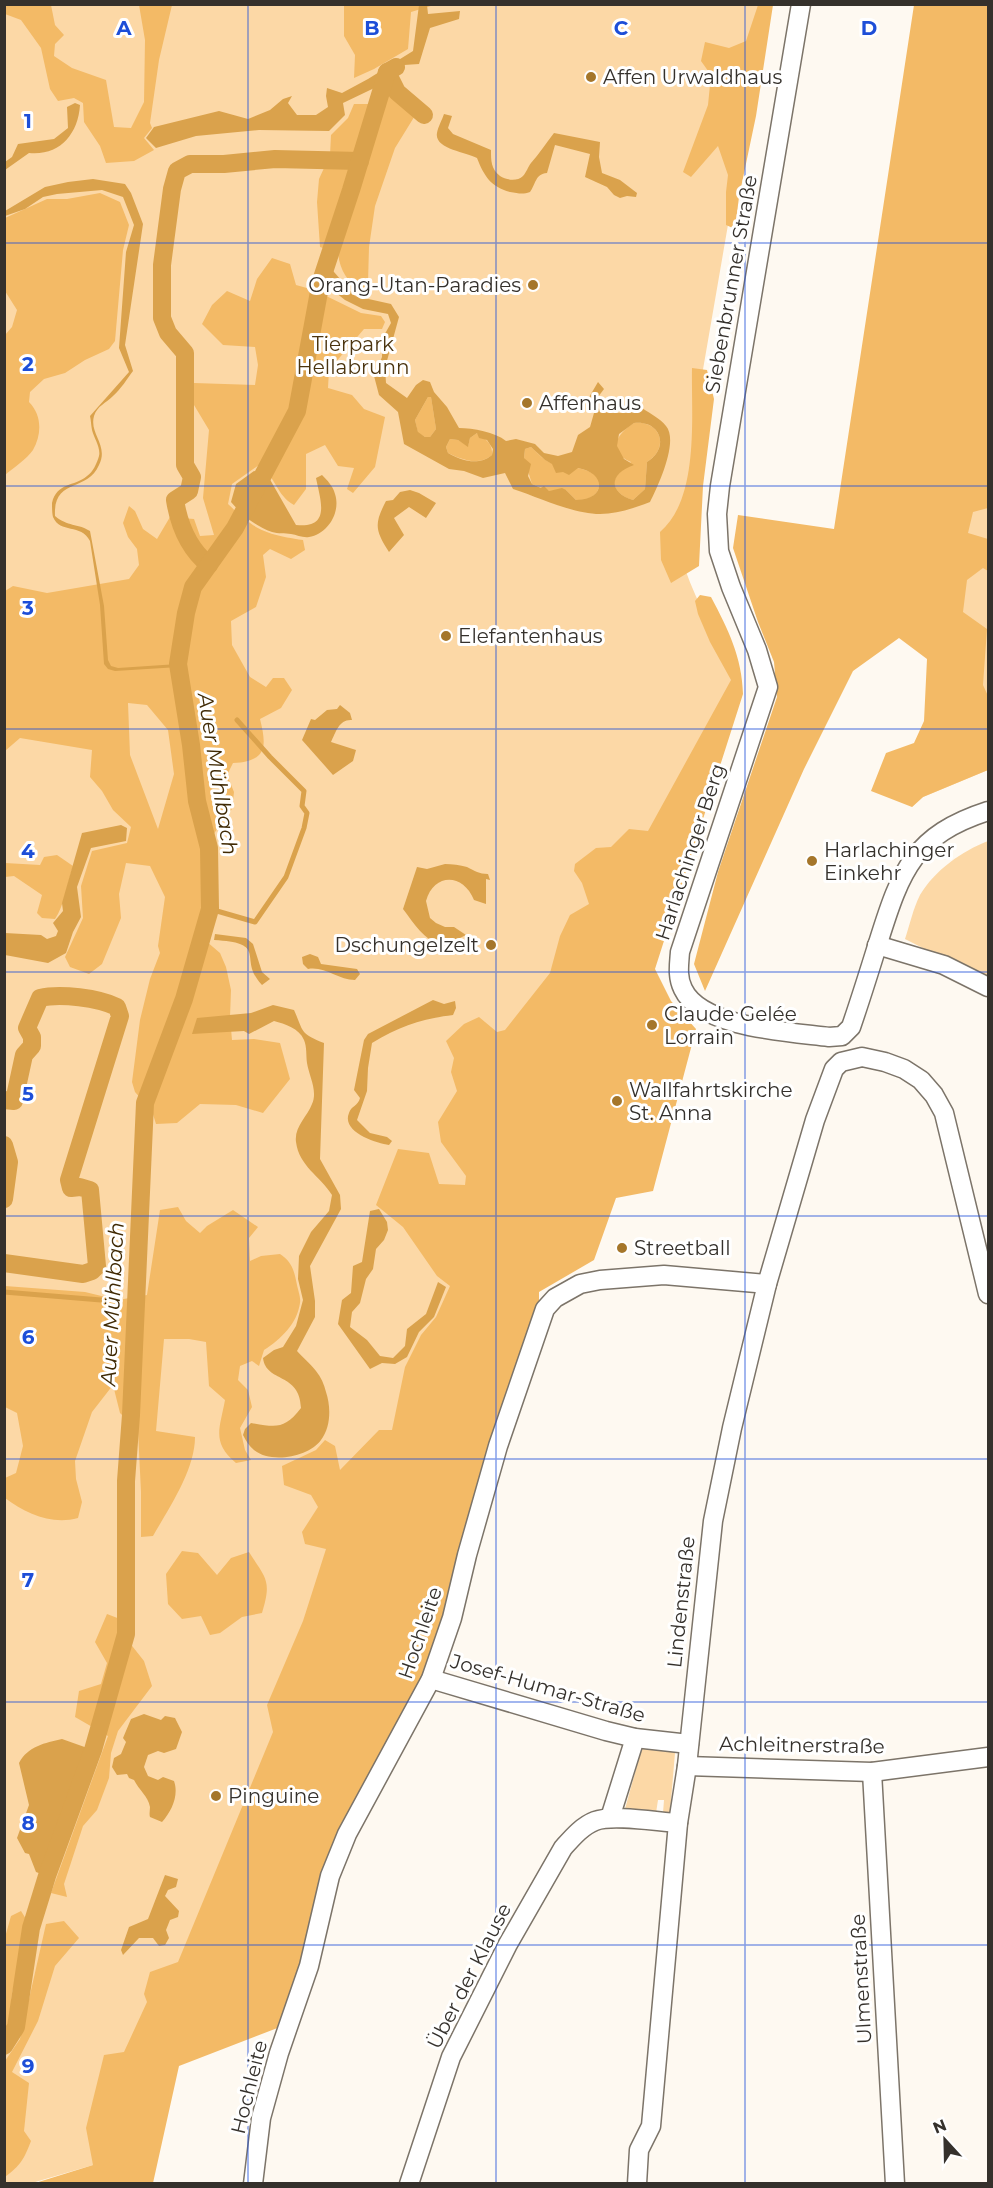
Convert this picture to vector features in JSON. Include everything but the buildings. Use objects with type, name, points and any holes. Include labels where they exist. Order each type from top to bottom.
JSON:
[{"type":"street","name":"Siebenbrunner Straße","points":[[726,571],[717,538],[720,486],[801,4]]},
{"type":"street","name":"Harlachinger Berg","points":[[726,571],[757,650],[768,687],[681,952],[679,973],[683,989],[700,1008],[728,1021],[829,1037],[842,1036],[851,1027],[894,892],[906,869],[922,848],[949,826],[988,811]]},
{"type":"street","points":[[877,945],[944,965],[988,987]]},
{"type":"street","name":"Lindenstraße","points":[[637,2184],[639,2150],[651,2126],[678,1823],[687,1766],[713,1521],[732,1428],[767,1284],[816,1120],[834,1069],[841,1062],[862,1057],[885,1062],[904,1069],[921,1080],[934,1095],[944,1113],[988,1291]]},
{"type":"street","name":"Hochleite","points":[[253,2184],[261,2118],[279,2053],[309,1966],[330,1876],[347,1834],[431,1679],[452,1618],[498,1446],[545,1309],[555,1298],[580,1284],[600,1280],[664,1275],[767,1284]]},
{"type":"street","name":"Josef-Humar-Straße","points":[[431,1679],[635,1738],[689,1744]]},
{"type":"street","points":[[610,1818],[635,1738]]},
{"type":"street","name":"Achleitnerstraße","points":[[687,1766],[872,1772],[988,1757]]},
{"type":"street","name":"Ulmenstraße","points":[[872,1772],[895,2184]]},
{"type":"street","name":"Über der Klause","points":[[409,2184],[451,2057],[508,1944],[563,1848],[588,1824],[597,1820],[610,1818],[678,1823]]},
{"type":"green space","name":"Tierpark Hellabrunn","points":[[5,5],[766,5],[701,381],[685,569],[702,610],[737,674],[93,2165],[32,2183],[5,2184]]},
{"type":"green space","points":[[988,430],[988,770],[923,797],[912,807],[963,516]]},
{"type":"green space","points":[[988,841],[988,981],[905,939],[920,895],[933,877],[959,856]]},
{"type":"green space","points":[[643,1749],[673,1750],[675,1753],[670,1812],[663,1813],[664,1800],[658,1800],[656,1813],[625,1809]]},
{"type":"shaded area","points":[[4,5],[51,5],[55,25],[64,35],[55,44],[54,56],[72,68],[106,80],[114,127],[131,128],[144,102],[145,40],[139,5],[172,5],[159,60],[150,123],[152,128],[144,138],[154,150],[134,161],[106,163],[100,146],[84,122],[83,103],[74,98],[58,101],[50,89],[41,48],[21,20],[5,14]]},
{"type":"shaded area","points":[[344,5],[434,5],[411,12],[408,49],[354,78],[355,55],[344,36]]},
{"type":"shaded area","points":[[419,5],[427,5],[428,14],[460,11],[459,19],[430,28],[419,64],[404,65],[391,80],[343,103],[345,115],[329,131],[259,130],[196,136],[156,148],[146,138],[154,127],[219,111],[248,119],[270,110],[283,99],[292,96],[288,103],[297,115],[316,115],[328,107],[327,88],[342,93],[413,51]]},
{"type":"shaded area","points":[[758,5],[773,5],[756,116],[739,197],[735,229],[726,225],[728,175],[718,146],[691,177],[683,172],[708,105],[711,75],[701,61],[705,42],[729,48],[746,41]]},
{"type":"shaded area","points":[[914,5],[988,5],[988,508],[973,512],[968,533],[988,539],[988,571],[983,568],[967,580],[963,612],[987,629],[983,685],[988,696],[988,770],[923,797],[912,807],[871,791],[886,753],[914,743],[924,721],[927,659],[899,638],[853,671],[804,769],[705,991],[694,964],[718,872],[777,697],[774,662],[733,548],[738,515],[834,529]]},
{"type":"shaded area","points":[[390,94],[416,114],[395,148],[375,206],[369,247],[368,283],[360,292],[345,275],[338,253],[320,247],[317,202],[319,179],[330,155],[331,135],[348,118],[354,104],[374,104]]},
{"type":"shaded area","points":[[75,103],[80,105],[78,116],[71,134],[65,141],[49,151],[29,153],[5,170],[5,162],[12,157],[18,144],[54,139],[68,128],[67,107]]},
{"type":"shaded area","points":[[444,114],[452,116],[448,128],[453,134],[491,150],[493,168],[500,176],[508,179],[515,180],[523,176],[554,133],[600,142],[599,157],[602,173],[620,180],[637,193],[636,197],[620,198],[607,187],[585,177],[590,154],[555,145],[547,173],[538,177],[530,192],[520,194],[503,190],[489,180],[477,158],[440,143],[437,133]]},
{"type":"shaded area","points":[[93,179],[125,184],[143,224],[125,345],[133,371],[119,390],[95,413],[94,428],[102,451],[99,465],[94,474],[65,490],[59,496],[55,516],[64,522],[90,531],[104,606],[108,660],[111,666],[118,668],[178,664],[179,667],[115,671],[108,669],[104,664],[100,605],[90,541],[81,532],[60,525],[53,515],[52,503],[58,491],[89,474],[98,459],[98,446],[90,416],[129,372],[119,348],[126,252],[134,225],[123,197],[102,190],[43,197],[25,209],[5,216],[5,211],[45,187]]},
{"type":"shaded area","points":[[100,193],[120,202],[129,225],[123,250],[115,341],[109,349],[85,360],[65,373],[44,379],[30,392],[29,402],[38,419],[38,438],[33,450],[5,475],[5,335],[12,327],[17,310],[5,291],[5,218],[47,199],[67,199]]},
{"type":"shaded area","points":[[272,258],[290,264],[296,285],[314,290],[361,313],[381,316],[385,322],[382,329],[364,329],[329,370],[328,388],[352,395],[364,409],[385,417],[375,467],[353,493],[347,489],[354,468],[338,466],[325,445],[306,454],[306,489],[294,505],[283,496],[270,475],[259,465],[232,484],[228,504],[262,530],[279,536],[303,540],[305,550],[291,559],[270,549],[263,555],[266,577],[256,607],[231,621],[232,645],[250,677],[266,687],[273,678],[284,678],[292,690],[281,708],[260,719],[264,737],[262,751],[253,759],[233,763],[227,775],[234,792],[232,809],[204,847],[207,905],[201,923],[206,941],[220,953],[226,967],[231,990],[232,1040],[254,1039],[280,1043],[290,1079],[263,1113],[236,1105],[200,1104],[177,1123],[156,1124],[152,1111],[135,1092],[132,1082],[140,1020],[150,979],[160,953],[158,946],[165,897],[150,866],[126,863],[119,894],[121,918],[102,964],[89,974],[70,967],[65,957],[83,918],[81,886],[92,851],[127,843],[131,827],[113,810],[102,791],[90,777],[92,750],[20,738],[5,751],[5,591],[13,586],[47,593],[129,579],[139,565],[137,549],[128,537],[123,523],[129,506],[135,511],[143,529],[157,539],[170,517],[194,519],[200,536],[214,535],[203,498],[209,430],[191,400],[194,383],[255,385],[258,365],[255,347],[223,345],[202,324],[212,305],[227,291],[250,301],[257,279]],"holes":[[[128,703],[147,705],[168,730],[174,774],[158,829],[130,755]]]},
{"type":"shaded area","points":[[327,264],[355,296],[391,304],[399,317],[385,368],[386,383],[407,398],[416,385],[423,380],[430,382],[434,392],[447,407],[459,428],[484,431],[506,441],[516,439],[535,444],[544,453],[558,456],[572,452],[578,435],[590,427],[594,413],[588,399],[598,382],[604,389],[598,397],[597,407],[602,412],[621,413],[639,406],[653,415],[666,426],[670,442],[666,464],[650,502],[613,513],[579,511],[513,489],[505,473],[483,478],[464,471],[449,469],[404,444],[398,412],[379,395],[374,376],[382,357],[382,339],[391,323],[388,314],[363,309],[345,300],[321,281]],"holes":[[[428,397],[431,397],[436,429],[430,437],[425,437],[418,432],[415,420]],[[634,423],[643,423],[656,430],[659,436],[658,450],[647,462],[645,489],[633,500],[625,497],[616,488],[616,477],[626,468],[634,465],[624,459],[617,446],[619,434]],[[477,433],[479,438],[487,440],[493,449],[492,455],[482,460],[470,461],[448,453],[446,447],[450,439],[458,440],[468,447],[470,438]],[[531,447],[552,464],[556,473],[563,472],[569,475],[578,468],[594,475],[598,480],[597,491],[593,496],[576,500],[562,488],[549,491],[544,486],[541,488],[532,484],[528,476],[531,464],[524,458],[525,449]]]},
{"type":"shaded area","points":[[692,368],[707,370],[714,399],[703,486],[699,566],[671,583],[661,560],[660,532],[673,517],[682,499],[687,478],[691,455]]},
{"type":"shaded area","points":[[428,397],[431,397],[436,429],[430,437],[425,437],[418,433],[415,420]]},
{"type":"shaded area","points":[[634,423],[651,426],[656,430],[660,443],[654,456],[647,462],[645,489],[633,500],[617,490],[614,481],[631,462],[619,453],[616,448],[617,442],[623,432]]},
{"type":"shaded area","points":[[477,433],[490,445],[492,455],[476,461],[465,460],[448,453],[446,447],[450,439],[458,440],[468,446],[470,438]]},
{"type":"shaded area","points":[[531,447],[549,462],[584,470],[598,477],[600,484],[597,492],[588,499],[576,500],[566,490],[549,491],[532,484],[524,458],[525,449]]},
{"type":"shaded area","points":[[254,471],[268,476],[296,525],[307,525],[315,522],[319,517],[321,503],[316,478],[322,475],[331,486],[336,501],[334,515],[327,527],[316,535],[302,537],[274,533],[244,516],[231,502],[236,484]]},
{"type":"shaded area","points":[[410,490],[436,503],[426,518],[409,507],[394,518],[404,535],[389,552],[379,532],[379,516],[386,501],[393,500],[400,492]]},
{"type":"shaded area","points":[[700,595],[711,597],[728,632],[737,655],[743,694],[655,969],[671,1001],[696,1029],[653,1191],[616,1198],[594,1260],[539,1292],[539,1307],[429,1673],[321,1877],[301,1962],[280,2027],[179,2066],[153,2183],[32,2184],[93,2165],[86,2128],[104,2055],[124,2052],[147,2002],[144,1994],[150,1972],[178,1962],[273,1732],[267,1705],[303,1621],[326,1549],[305,1544],[302,1532],[318,1507],[311,1495],[284,1485],[282,1466],[316,1450],[325,1440],[335,1446],[340,1470],[379,1430],[392,1430],[405,1367],[421,1335],[436,1317],[450,1286],[437,1276],[403,1227],[376,1205],[398,1149],[429,1153],[439,1184],[465,1185],[466,1176],[441,1142],[438,1122],[457,1091],[451,1072],[454,1058],[446,1041],[464,1024],[479,1017],[497,1032],[505,1030],[550,973],[560,936],[570,915],[589,904],[582,883],[574,871],[575,864],[596,848],[611,847],[629,829],[648,831],[731,680],[698,614],[695,601]]},
{"type":"shaded area","points":[[340,705],[350,713],[352,720],[341,724],[331,742],[356,750],[353,761],[333,775],[302,740],[311,719],[315,720],[327,710],[337,709]]},
{"type":"shaded area","points":[[121,825],[127,828],[126,841],[91,848],[77,887],[81,917],[66,953],[48,963],[5,955],[5,933],[41,935],[47,939],[56,936],[58,931],[53,923],[63,911],[62,903],[82,833]]},
{"type":"shaded area","points":[[57,855],[73,866],[58,914],[55,919],[42,918],[37,913],[42,895],[14,876],[5,877],[5,863],[40,865],[44,857]]},
{"type":"shaded area","points":[[445,864],[464,866],[488,874],[490,880],[486,879],[486,904],[474,900],[469,891],[456,881],[442,881],[435,885],[426,901],[430,918],[445,927],[454,927],[466,935],[442,947],[424,935],[403,909],[417,867],[427,869]]},
{"type":"shaded area","points":[[215,934],[246,938],[253,944],[262,972],[270,979],[262,985],[255,976],[247,949],[231,942],[214,940]]},
{"type":"shaded area","points":[[310,954],[318,957],[321,964],[357,969],[360,974],[355,980],[320,969],[308,969],[303,964],[302,957]]},
{"type":"shaded area","points":[[433,1000],[444,1004],[455,1001],[456,1008],[453,1015],[411,1024],[372,1043],[367,1091],[357,1120],[370,1133],[387,1137],[392,1141],[389,1145],[376,1142],[355,1131],[348,1120],[350,1111],[360,1098],[354,1090],[364,1040],[368,1034]]},
{"type":"shaded area","points":[[273,1005],[294,1010],[303,1031],[324,1043],[320,1159],[340,1195],[341,1209],[310,1266],[315,1317],[297,1351],[314,1368],[322,1381],[329,1404],[328,1423],[324,1435],[315,1446],[308,1451],[289,1457],[270,1457],[261,1454],[254,1450],[243,1435],[251,1423],[279,1425],[290,1420],[301,1408],[295,1389],[270,1371],[265,1366],[263,1358],[283,1347],[296,1326],[303,1300],[298,1279],[299,1256],[311,1232],[329,1211],[332,1195],[301,1158],[296,1142],[299,1127],[314,1099],[306,1046],[302,1036],[295,1030],[274,1021],[249,1034],[244,1031],[192,1034],[197,1018],[251,1013]]},
{"type":"shaded area","points":[[178,1207],[186,1221],[200,1233],[233,1210],[258,1227],[249,1238],[250,1261],[261,1256],[280,1254],[290,1263],[295,1275],[300,1301],[296,1318],[282,1336],[264,1350],[259,1366],[252,1361],[240,1366],[238,1380],[248,1390],[252,1407],[240,1428],[245,1450],[251,1460],[236,1463],[220,1441],[219,1434],[225,1400],[209,1386],[206,1342],[164,1339],[156,1431],[195,1437],[194,1450],[186,1475],[153,1536],[141,1537],[138,1431],[120,1413],[113,1385],[92,1412],[75,1461],[76,1479],[82,1502],[78,1518],[49,1519],[22,1509],[5,1498],[5,1478],[16,1473],[23,1446],[17,1413],[5,1407],[5,1286],[85,1292],[118,1300],[147,1295],[160,1210]]},
{"type":"shaded area","points":[[379,1209],[387,1222],[388,1230],[384,1240],[376,1249],[373,1269],[366,1279],[360,1303],[352,1312],[350,1327],[367,1340],[380,1356],[393,1358],[405,1346],[407,1329],[426,1314],[438,1282],[446,1287],[434,1317],[419,1332],[407,1357],[395,1364],[382,1363],[370,1369],[338,1324],[342,1300],[351,1293],[353,1266],[362,1262],[370,1211]]},
{"type":"shaded area","points":[[182,1551],[198,1553],[217,1575],[231,1558],[249,1552],[266,1580],[267,1593],[262,1613],[242,1617],[220,1633],[210,1635],[201,1616],[182,1619],[168,1604],[166,1574]]},
{"type":"shaded area","points":[[107,1614],[120,1619],[129,1642],[144,1661],[152,1686],[118,1731],[111,1753],[109,1778],[97,1810],[83,1826],[64,1884],[67,1897],[51,1893],[108,1736],[75,1717],[79,1691],[101,1684],[107,1663],[95,1642]]},
{"type":"shaded area","points":[[144,1714],[161,1720],[165,1716],[175,1718],[182,1732],[176,1749],[164,1753],[158,1751],[148,1755],[144,1767],[148,1776],[158,1780],[163,1777],[174,1781],[176,1792],[174,1803],[162,1822],[150,1817],[149,1803],[134,1780],[127,1774],[117,1775],[112,1767],[114,1758],[121,1754],[126,1742],[123,1738],[131,1719]]},
{"type":"shaded area","points":[[62,1739],[93,1750],[47,1876],[36,1872],[29,1854],[25,1853],[17,1838],[29,1805],[19,1763],[32,1749]]},
{"type":"shaded area","points":[[165,1875],[178,1879],[176,1887],[168,1890],[165,1896],[179,1911],[178,1917],[170,1920],[166,1930],[169,1938],[165,1945],[159,1946],[153,1938],[139,1938],[123,1955],[121,1950],[129,1927],[148,1919]]},
{"type":"shaded area","points":[[21,1911],[26,1919],[21,1957],[12,1993],[9,2028],[5,2035],[4,1941],[11,1916]]},
{"type":"shaded area","points":[[64,1921],[79,1938],[55,1966],[38,2021],[12,2072],[29,2083],[24,2131],[31,2141],[21,2161],[5,2177],[5,2061],[20,2039],[46,1924]]},
{"type":"waterway","name":"Auer Mühlbach","points":[[4,2046],[16,2027],[31,1928],[47,1876],[93,1750],[126,1634],[126,1481],[145,1103],[184,999],[210,909],[209,848],[197,801],[178,664],[186,613],[193,587],[235,528],[297,411],[321,281],[387,72],[396,67]]},
{"type":"waterway","points":[[387,72],[397,92],[424,115]]},
{"type":"waterway","name":"Auer Mühlbach","points":[[209,565],[196,552],[186,536],[175,500],[189,491],[192,477],[185,465],[185,353],[168,333],[162,318],[162,265],[172,189],[177,171],[190,164],[224,164],[275,159],[360,161]]},
{"type":"waterway","points":[[210,909],[255,922],[286,877],[304,828],[307,813],[302,806],[304,791],[237,720]]},
{"type":"waterway","points":[[4,1100],[14,1101],[24,1055],[32,1046],[32,1037],[27,1028],[40,998],[79,997],[117,1007],[120,1016],[69,1180],[71,1188],[80,1187],[90,1190],[97,1266],[92,1271],[83,1274],[4,1263]]},
{"type":"waterway","points":[[4,1145],[9,1162],[4,1199]]},
{"type":"waterway","points":[[4,1292],[101,1300]]},
{"type":"place","name":"Affen Urwaldhaus","points":[[591,77]]},
{"type":"place","name":"Orang-Utan-Paradies","points":[[533,285]]},
{"type":"place","name":"Affenhaus","points":[[527,403]]},
{"type":"place","name":"Elefantenhaus","points":[[446,636]]},
{"type":"place","name":"Harlachinger Einkehr","points":[[812,861]]},
{"type":"place","name":"Dschungelzelt","points":[[491,945]]},
{"type":"place","name":"Claude Gelée Lorrain","points":[[652,1025]]},
{"type":"place","name":"Wallfahrtskirche St. Anna","points":[[617,1101]]},
{"type":"place","name":"Streetball","points":[[622,1248]]},
{"type":"place","name":"Pinguine","points":[[216,1796]]}]
